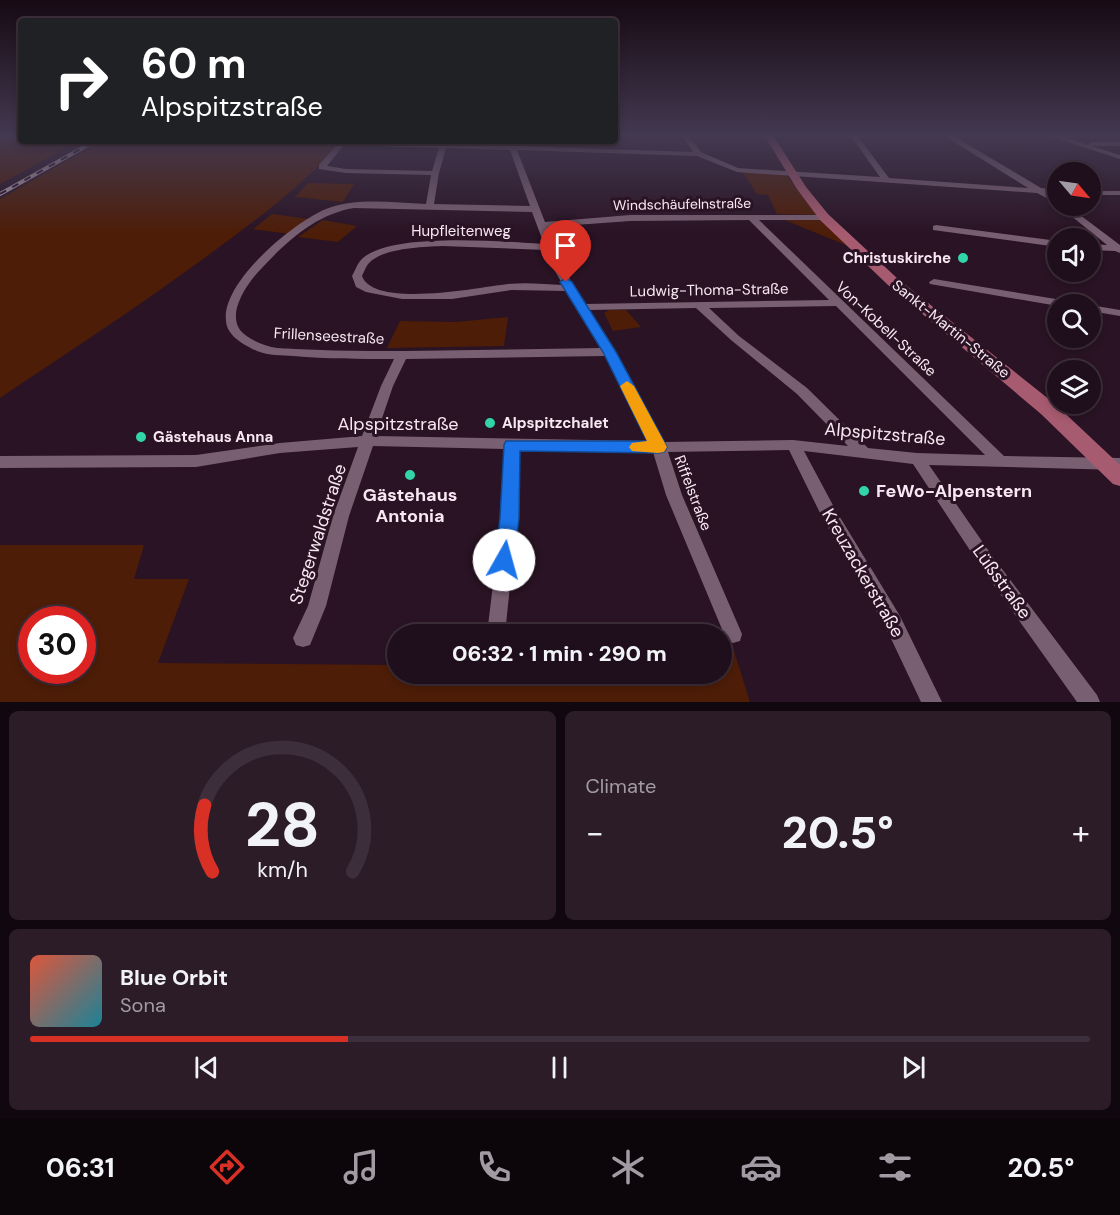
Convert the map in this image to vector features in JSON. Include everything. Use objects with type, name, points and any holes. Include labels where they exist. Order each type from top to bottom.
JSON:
[{"type":"main road","name":"Sankt-Martin-Straße","points":[[788,168],[824,217],[893,282],[1115,463],[1120,478]]},
{"type":"street","points":[[327,168],[346,171],[435,173]]},
{"type":"street","points":[[430,206],[437,168]]},
{"type":"street","name":"Riffelstraße","points":[[519,168],[549,248],[609,352],[658,447],[675,495],[733,634]]},
{"type":"street","points":[[728,168],[1044,192]]},
{"type":"street","points":[[876,168],[885,180]]},
{"type":"street","points":[[1002,168],[1047,194]]},
{"type":"street","points":[[1101,192],[1120,193]]},
{"type":"street","name":"Frillenseestraße","points":[[534,209],[354,205],[338,206],[327,210],[299,230],[253,270],[231,314],[234,328],[245,339],[264,350],[344,356],[609,352]]},
{"type":"street","points":[[1076,216],[1119,249]]},
{"type":"street","name":"Von-Kobell-Straße","points":[[751,217],[836,303],[959,419],[1001,462]]},
{"type":"street","name":"Windschäufelnstraße","points":[[540,225],[630,218],[824,217]]},
{"type":"street","points":[[936,228],[1047,243]]},
{"type":"street","name":"Hupfleitenweg","points":[[549,248],[443,243],[400,246],[373,255],[361,265],[357,275],[358,283],[372,292],[416,297],[464,295],[511,287],[570,288]]},
{"type":"street","points":[[1101,248],[1119,249]]},
{"type":"street","points":[[934,282],[1047,301]]},
{"type":"street","name":"Ludwig-Thoma-Straße","points":[[583,307],[836,303]]},
{"type":"street","points":[[700,306],[735,338],[802,391],[863,452]]},
{"type":"street","points":[[1101,310],[1120,313]]},
{"type":"street","name":"Frillenseestraße","points":[[369,441],[387,386],[402,355]]},
{"type":"street","name":"Alpspitzstraße","points":[[0,462],[196,461],[280,448],[369,441],[658,447],[793,445],[917,459],[1115,463]]},
{"type":"street","name":"Stegerwaldstraße","points":[[303,638],[317,606],[341,516],[369,441]]},
{"type":"street","points":[[497,624],[509,518],[512,445]]},
{"type":"street","name":"Kreuzackerstraße","points":[[793,445],[829,514],[893,622],[932,702]]},
{"type":"street","name":"Lüßstraße","points":[[917,459],[987,562],[1090,702]]},
{"type":"shaded area","points":[[0,168],[30,168],[0,184]]},
{"type":"shaded area","points":[[55,168],[316,168],[235,236],[137,306],[0,398],[0,199]]},
{"type":"shaded area","points":[[742,171],[785,173],[817,215],[777,214],[768,195],[757,194]]},
{"type":"shaded area","points":[[308,183],[354,184],[343,202],[295,197]]},
{"type":"shaded area","points":[[272,214],[309,219],[290,234],[253,229]]},
{"type":"shaded area","points":[[780,218],[820,218],[848,246]]},
{"type":"shaded area","points":[[323,220],[357,226],[338,242],[298,237]]},
{"type":"shaded area","points":[[609,310],[626,310],[641,327],[613,331],[604,313]]},
{"type":"shaded area","points":[[508,317],[504,346],[387,348],[400,321],[456,322]]},
{"type":"shaded area","points":[[0,545],[144,545],[134,579],[189,579],[158,663],[387,665],[387,684],[732,684],[732,651],[734,651],[750,702],[0,702]]},
{"type":"railway","points":[[0,194],[47,168]]},
{"type":"slow traffic","points":[[627,386],[658,447],[638,447]]},
{"type":"place","name":"Christuskirche","points":[[963,258]]},
{"type":"place","name":"Alpspitzchalet","points":[[490,423]]},
{"type":"place","name":"Gästehaus Anna","points":[[141,437]]},
{"type":"place","name":"Gästehaus Antonia","points":[[410,475]]},
{"type":"place","name":"FeWo-Alpenstern","points":[[864,491]]},
{"type":"route","points":[[504,560],[509,518],[512,445],[658,447],[609,352],[566,282]]}]
